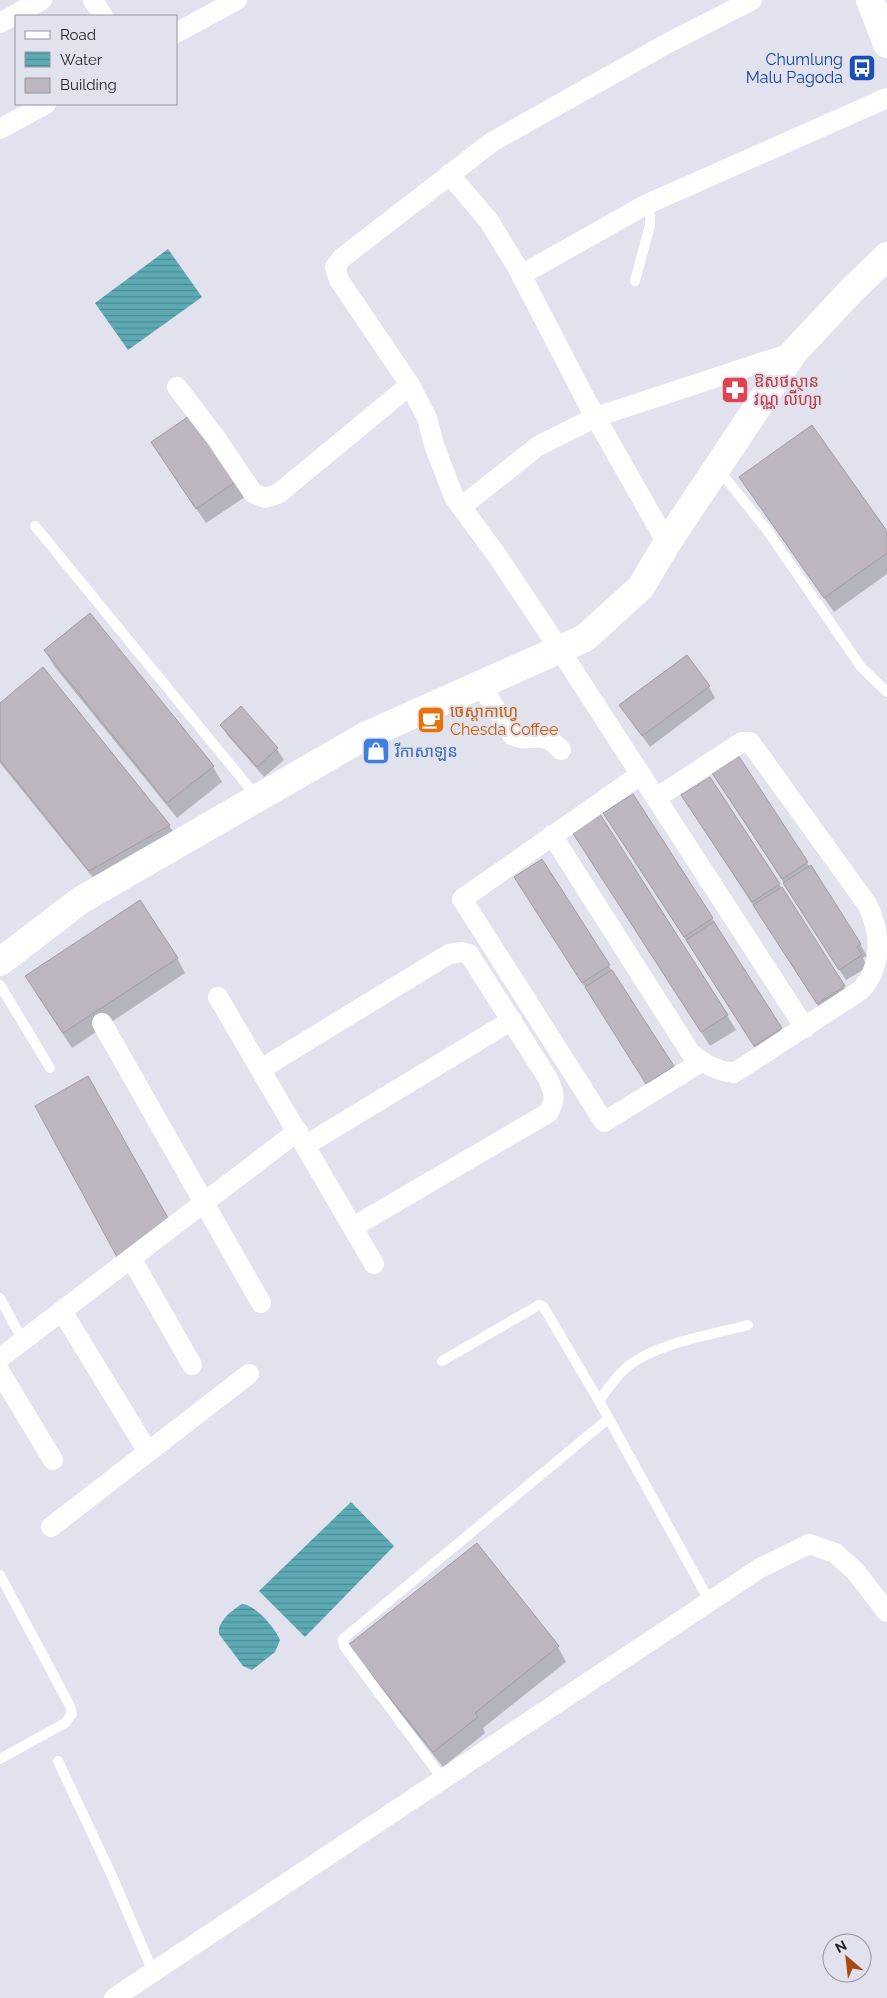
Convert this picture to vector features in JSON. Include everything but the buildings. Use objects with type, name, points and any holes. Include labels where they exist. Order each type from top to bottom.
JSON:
[{"type":"main road","points":[[870,0],[887,44]]},
{"type":"main road","points":[[0,962],[81,900],[365,736],[585,638],[641,587],[667,543],[794,352],[850,292],[887,256]]},
{"type":"street","points":[[0,23],[42,0]]},
{"type":"street","points":[[93,0],[101,15]]},
{"type":"street","points":[[178,32],[237,0]]},
{"type":"street","points":[[752,0],[668,43],[492,142],[342,258],[335,266],[339,280],[410,385],[427,418],[435,448],[454,497],[560,650],[805,1028]]},
{"type":"street","points":[[521,276],[645,205],[887,98]]},
{"type":"street","points":[[0,128],[44,105]]},
{"type":"street","points":[[449,174],[489,221],[667,543]]},
{"type":"street","points":[[461,507],[538,446],[596,417],[794,352]]},
{"type":"street","points":[[177,387],[216,438],[253,493],[265,498],[278,494],[410,385]]},
{"type":"street","points":[[480,684],[512,735],[520,739],[536,736],[551,739],[561,750]]},
{"type":"street","points":[[552,835],[690,1052],[701,1062],[724,1072],[734,1073],[805,1028],[861,990],[870,981],[876,969],[876,928],[867,904],[750,742],[742,742],[656,798]]},
{"type":"street","points":[[641,774],[462,899],[604,1122],[701,1062]]},
{"type":"street","points":[[261,1069],[449,954],[462,952],[469,954],[512,1020],[555,1093],[554,1104],[548,1113],[353,1227]]},
{"type":"street","points":[[218,997],[374,1264]]},
{"type":"street","points":[[0,1358],[204,1202],[302,1138],[512,1020]]},
{"type":"street","points":[[102,1023],[261,1303]]},
{"type":"street","points":[[131,1258],[192,1365]]},
{"type":"street","points":[[62,1311],[148,1452]]},
{"type":"street","points":[[0,1372],[54,1460]]},
{"type":"street","points":[[51,1528],[249,1374]]},
{"type":"street","points":[[114,1998],[760,1568],[809,1544],[835,1554],[855,1571],[887,1612]]},
{"type":"lane","points":[[636,281],[650,225],[650,216],[645,205]]},
{"type":"lane","points":[[718,468],[767,530],[861,667],[887,692]]},
{"type":"lane","points":[[35,526],[258,799]]},
{"type":"lane","points":[[0,985],[50,1068]]},
{"type":"lane","points":[[0,1298],[23,1341]]},
{"type":"lane","points":[[442,1361],[539,1305],[544,1306],[599,1401],[710,1602]]},
{"type":"lane","points":[[599,1401],[625,1368],[640,1358],[658,1350],[748,1324]]},
{"type":"lane","points":[[442,1778],[344,1646],[343,1639],[608,1419]]},
{"type":"lane","points":[[0,1576],[70,1706],[72,1714],[65,1723],[0,1759]]},
{"type":"lane","points":[[58,1761],[112,1876],[152,1972]]},
{"type":"water","points":[[168,249],[202,297],[128,350],[95,303]]},
{"type":"water","points":[[351,1502],[394,1546],[305,1637],[259,1591]]},
{"type":"water","points":[[242,1604],[253,1608],[259,1613],[274,1629],[280,1640],[275,1652],[252,1670],[243,1666],[219,1634],[220,1625],[223,1621]]},
{"type":"place","name":"Chumlung Malu Pagoda","points":[[862,68]]},
{"type":"place","name":"ឱសថស្ថាន វណ្ណ លីហ្សា","points":[[735,390]]},
{"type":"place","name":"ចេស្ដាកាហ្វេ Chesda Coffee","points":[[431,720]]},
{"type":"place","name":"រីកាសាឡន","points":[[376,751]]}]
